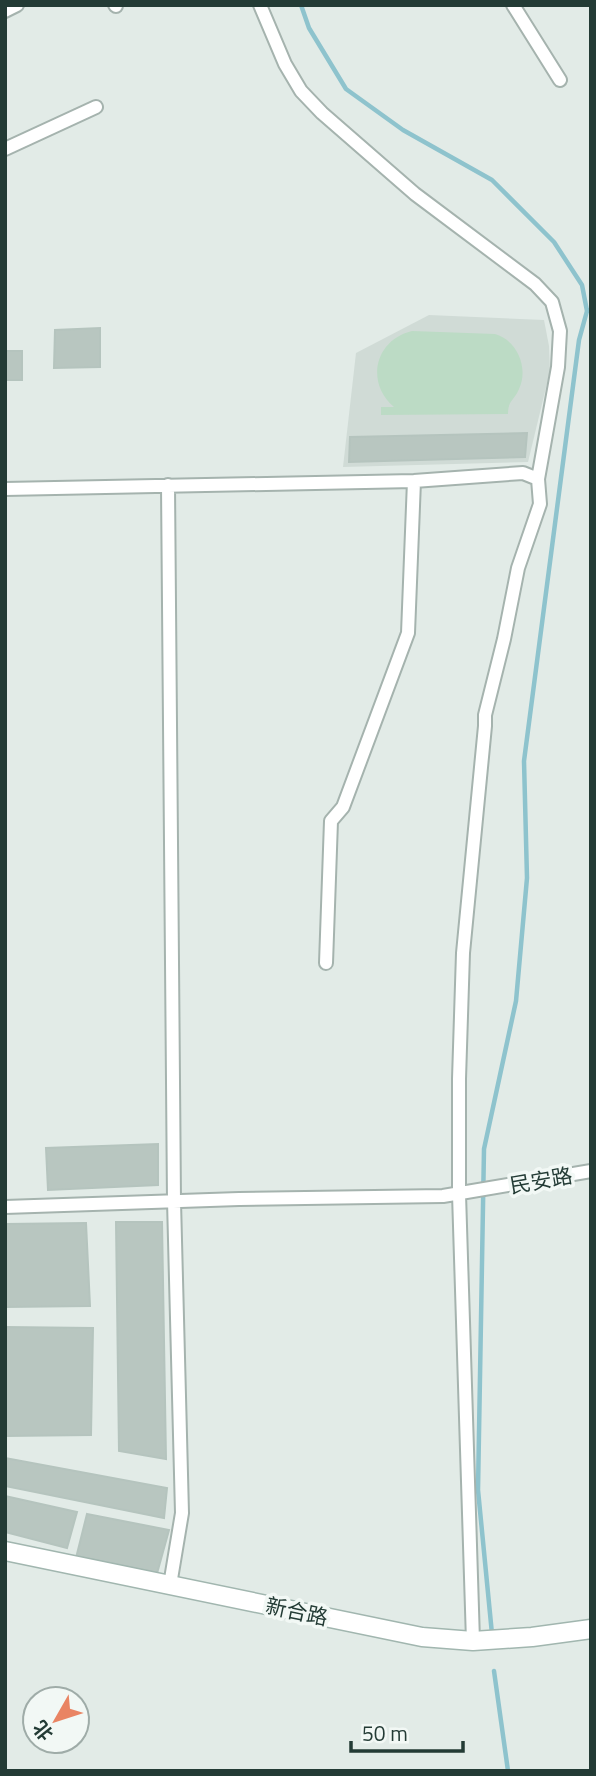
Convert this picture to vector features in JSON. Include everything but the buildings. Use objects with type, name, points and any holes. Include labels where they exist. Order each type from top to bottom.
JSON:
[{"type":"street","points":[[5,11],[17,5]]},
{"type":"street","points":[[260,5],[285,64],[301,91],[415,194],[535,284],[552,302],[560,331],[558,367],[538,479],[540,504],[518,568],[485,715],[463,953],[458,1194],[478,1641]]},
{"type":"street","points":[[513,5],[559,80]]},
{"type":"street","points":[[5,149],[96,107]]},
{"type":"street","points":[[5,489],[414,481],[523,472],[538,479]]},
{"type":"street","points":[[326,963],[331,821],[343,807],[408,633],[414,481]]},
{"type":"street","points":[[168,485],[174,1201],[182,1513],[170,1585]]},
{"type":"street","name":"民安路","points":[[5,1207],[443,1196],[591,1171]]},
{"type":"street","name":"新合路","points":[[5,1551],[422,1637],[478,1641],[591,1629]]},
{"type":"shaded area","points":[[429,315],[544,320],[550,371],[528,462],[343,467],[356,353]]},
{"type":"green space","points":[[412,331],[495,334],[509,342],[519,356],[523,372],[508,414],[381,415],[381,407],[394,407],[379,386],[377,374],[382,352],[399,336]]},
{"type":"waterway","points":[[301,5],[309,28],[346,89],[403,130],[492,180],[554,242],[582,285],[587,311],[591,310]]},
{"type":"waterway","points":[[492,1634],[478,1490],[484,1149],[516,1001],[527,878],[524,761],[579,340],[587,311]]},
{"type":"waterway","points":[[494,1671],[508,1771]]}]
